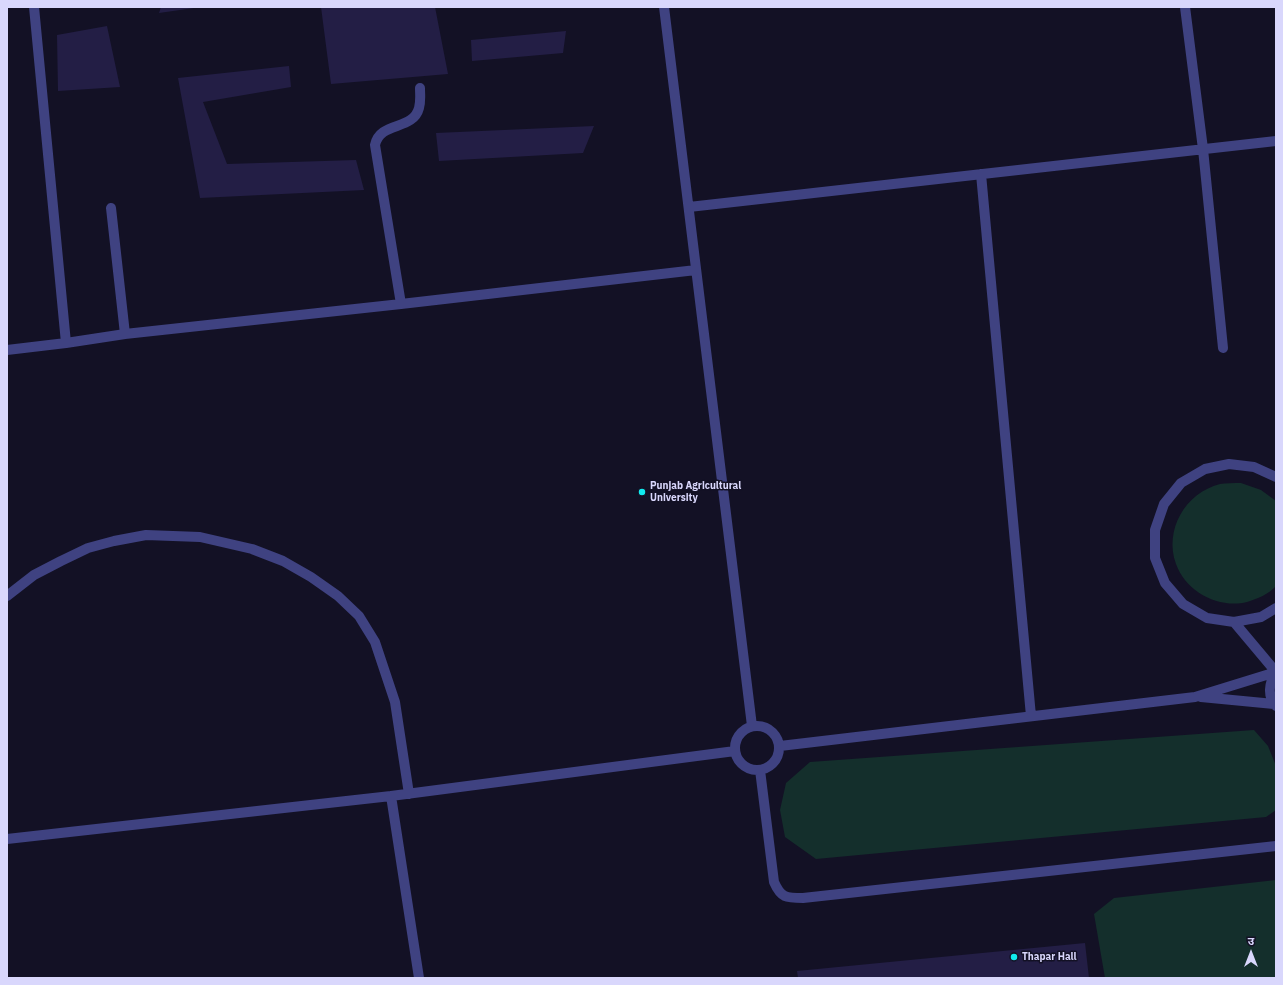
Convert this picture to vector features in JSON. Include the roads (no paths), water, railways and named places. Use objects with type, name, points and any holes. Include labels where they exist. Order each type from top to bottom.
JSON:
[{"type":"lane","points":[[34,7],[66,343]]},
{"type":"lane","points":[[664,7],[752,726]]},
{"type":"lane","points":[[1185,7],[1203,149],[1223,348]]},
{"type":"lane","points":[[401,304],[375,145],[376,138],[381,132],[414,117],[419,108],[421,97],[420,88]]},
{"type":"lane","points":[[688,207],[1276,141]]},
{"type":"lane","points":[[981,174],[1031,716]]},
{"type":"lane","points":[[111,208],[126,334]]},
{"type":"lane","points":[[7,350],[126,334],[696,270]]},
{"type":"lane","points":[[1276,477],[1254,467],[1248,466],[1229,464],[1205,469],[1181,483],[1164,504],[1155,530],[1155,558],[1165,583],[1183,604],[1207,618],[1234,622],[1261,617],[1276,608]]},
{"type":"lane","points":[[7,596],[34,575],[88,548],[146,535],[200,537],[252,549],[283,561],[311,576],[338,596],[359,616],[375,642],[395,702],[409,794]]},
{"type":"lane","points":[[1234,622],[1276,672]]},
{"type":"lane","points":[[780,746],[1195,697],[1276,672]]},
{"type":"lane","points":[[1275,705],[1270,697],[1269,688],[1271,680],[1276,672]]},
{"type":"lane","points":[[1195,697],[1275,705]]},
{"type":"lane","points":[[758,725],[771,730],[775,734],[780,746],[778,757],[775,762],[771,766],[760,770],[754,770],[741,763],[735,751],[737,738],[746,728],[752,726],[758,725]]},
{"type":"lane","points":[[7,838],[409,794],[735,751]]},
{"type":"lane","points":[[760,770],[774,882],[781,895],[788,898],[811,897],[1276,846]]},
{"type":"lane","points":[[391,796],[419,978]]},
{"type":"place","name":"Punjab Agricultural University","points":[[642,492]]},
{"type":"place","name":"Thapar Hall","points":[[1014,957]]}]
